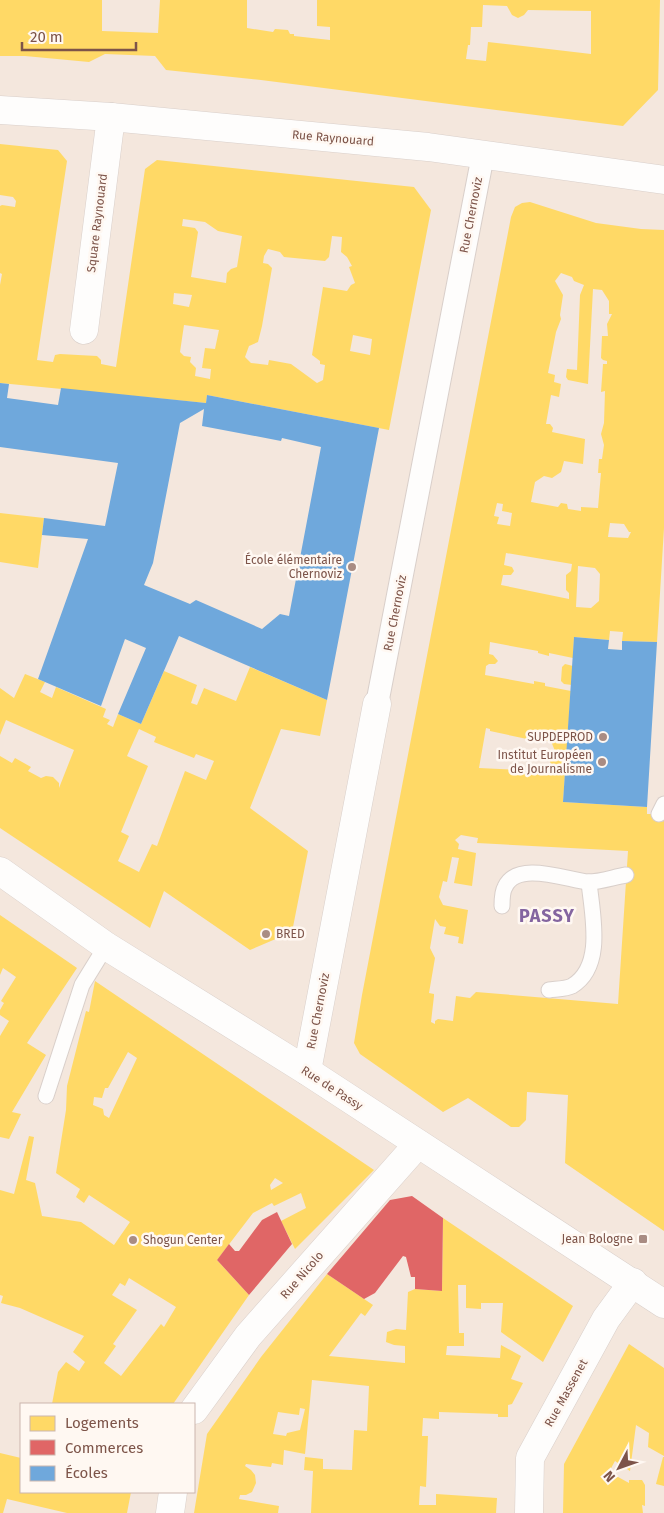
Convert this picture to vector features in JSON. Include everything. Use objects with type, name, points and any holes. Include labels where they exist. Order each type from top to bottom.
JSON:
[{"type":"street","name":"Rue Raynouard","points":[[0,110],[111,117],[428,146],[664,180]]},
{"type":"street","name":"Square Raynouard","points":[[84,330],[111,117]]},
{"type":"street","name":"Rue Chernoviz","points":[[307,1071],[483,155]]},
{"type":"street","name":"Rue de Passy","points":[[0,871],[106,946],[307,1071],[664,1304]]},
{"type":"street","name":"Rue Nicolo","points":[[195,1409],[248,1336],[418,1144]]},
{"type":"street","name":"Rue Massenet","points":[[529,1513],[530,1458],[606,1319],[633,1282]]},
{"type":"street","points":[[170,1513],[173,1493]]},
{"type":"lane","points":[[502,906],[504,888],[510,878],[524,874],[547,873],[589,882],[626,875]]},
{"type":"lane","points":[[549,990],[570,987],[584,976],[594,952],[589,882]]},
{"type":"lane","points":[[46,1096],[82,985],[106,946]]},
{"type":"shaded area","points":[[0,0],[664,0],[664,1513],[0,1513]]},
{"type":"building: Logements","points":[[0,0],[102,0],[102,31],[158,33],[160,0],[247,0],[247,28],[273,32],[275,29],[288,30],[294,36],[330,40],[330,27],[317,26],[317,0],[660,0],[658,90],[623,126],[261,80],[166,70],[155,56],[105,54],[89,62],[25,56],[0,56]],"holes":[[[483,5],[507,6],[512,15],[518,18],[528,10],[591,11],[591,54],[488,42],[486,61],[466,59],[468,45],[470,45],[471,27],[482,27]]]},
{"type":"building: Logements","points":[[0,144],[58,150],[67,161],[37,360],[53,362],[55,355],[60,354],[97,356],[101,360],[101,364],[116,367],[145,169],[157,160],[414,187],[431,210],[389,430],[207,395],[206,403],[0,383],[0,285],[2,274],[0,273],[0,206],[15,207],[16,201],[13,197],[0,195]],"holes":[[[183,219],[205,222],[218,231],[242,236],[237,267],[227,273],[226,283],[191,277],[198,232],[195,228],[182,226]],[[332,236],[342,237],[341,252],[347,257],[352,266],[349,267],[355,283],[347,291],[323,287],[312,355],[320,361],[320,364],[325,365],[323,380],[317,383],[291,364],[269,360],[268,365],[251,363],[245,357],[249,346],[258,342],[262,326],[272,268],[268,264],[263,263],[268,249],[280,252],[284,257],[325,261],[329,257]],[[174,293],[192,295],[189,307],[173,304]],[[184,325],[219,330],[215,349],[205,348],[202,368],[211,369],[210,379],[195,376],[196,368],[190,362],[191,357],[184,356],[180,352]],[[353,335],[372,339],[370,355],[350,351]]]},
{"type":"building: Logements","points":[[530,202],[596,223],[664,230],[664,528],[657,642],[622,641],[623,632],[610,631],[609,640],[574,637],[573,658],[549,653],[549,656],[538,653],[538,651],[490,642],[489,654],[493,655],[498,661],[495,664],[486,666],[485,675],[534,684],[534,681],[545,683],[545,686],[571,691],[563,802],[647,807],[647,814],[664,814],[664,1231],[565,1163],[568,1095],[527,1092],[526,1120],[519,1127],[511,1127],[468,1098],[443,1112],[360,1054],[354,1043],[511,217],[515,207],[522,203]],"holes":[[[561,273],[572,277],[574,281],[584,285],[580,295],[577,370],[567,369],[566,377],[568,380],[588,384],[593,289],[602,290],[609,301],[609,314],[612,314],[607,324],[608,336],[602,336],[601,358],[607,361],[607,364],[603,364],[601,392],[605,391],[604,423],[601,434],[604,445],[602,459],[599,459],[598,473],[601,473],[598,508],[581,507],[581,511],[568,509],[567,504],[561,503],[558,507],[531,502],[535,482],[544,476],[552,478],[561,472],[564,461],[583,464],[585,439],[552,432],[553,428],[550,424],[546,424],[551,395],[559,397],[561,384],[554,382],[555,375],[548,373],[556,332],[561,319],[563,295],[555,281]],[[497,503],[503,504],[502,511],[512,513],[510,526],[497,524],[499,517],[494,516]],[[610,523],[624,524],[629,532],[631,532],[628,538],[608,537]],[[506,553],[572,564],[571,571],[566,575],[566,590],[569,593],[569,599],[501,585],[503,575],[511,575],[514,571],[512,567],[504,565]],[[578,566],[595,568],[600,574],[599,601],[591,608],[576,607]],[[486,728],[490,729],[490,731],[527,739],[527,737],[551,741],[555,751],[549,759],[552,767],[550,774],[523,773],[523,770],[479,768]],[[461,835],[478,838],[477,843],[628,851],[618,1004],[476,992],[470,998],[456,996],[453,1021],[438,1019],[435,1021],[435,1024],[431,1022],[434,994],[429,993],[435,958],[430,948],[435,919],[440,926],[446,927],[444,934],[459,937],[458,943],[463,944],[468,910],[443,905],[439,897],[443,881],[447,882],[452,857],[459,858],[454,883],[472,886],[476,853],[458,849],[459,844],[455,840]]]},
{"type":"building: Logements","points":[[0,513],[44,518],[38,568],[0,562]]},
{"type":"building: Logements","points":[[565,664],[573,666],[572,685],[564,684],[561,681],[562,667]]},
{"type":"building: Logements","points":[[250,667],[327,700],[320,736],[281,729],[250,808],[308,851],[292,932],[250,950],[164,891],[150,928],[0,828],[0,756],[12,763],[15,758],[31,767],[28,771],[41,778],[46,776],[53,777],[59,783],[59,788],[74,750],[6,720],[0,735],[0,688],[14,698],[25,674],[45,682],[40,692],[52,698],[56,687],[106,709],[103,717],[110,720],[107,724],[113,727],[118,714],[141,724],[164,671],[197,685],[191,703],[197,705],[204,688],[236,701]],"holes":[[[139,729],[156,737],[154,742],[194,758],[196,754],[214,761],[206,780],[185,771],[157,846],[152,844],[139,872],[118,861],[129,836],[121,832],[148,766],[127,756]]]},
{"type":"building: Logements","points":[[0,915],[77,968],[27,1043],[46,1055],[12,1112],[21,1114],[9,1139],[0,1137],[0,1036],[9,1021],[0,1015],[0,1010],[4,1003],[1,1001],[16,977],[3,968],[0,975]]},
{"type":"building: Logements","points":[[95,981],[374,1170],[295,1249],[281,1221],[306,1208],[301,1193],[274,1206],[272,1203],[253,1213],[217,1260],[249,1295],[174,1403],[52,1403],[58,1372],[66,1362],[79,1371],[85,1362],[73,1352],[84,1336],[20,1308],[1,1303],[3,1296],[0,1295],[0,1190],[14,1194],[29,1136],[34,1137],[26,1180],[35,1183],[42,1216],[81,1222],[114,1245],[130,1222],[89,1195],[84,1203],[76,1197],[80,1189],[56,1173],[66,1110],[67,1086],[86,1011],[89,1012]],"holes":[[[128,1052],[137,1058],[109,1118],[104,1115],[103,1109],[93,1105],[94,1097],[102,1098],[105,1088],[108,1088]],[[275,1178],[283,1183],[271,1190],[270,1185]],[[129,1278],[176,1307],[164,1327],[161,1324],[121,1376],[104,1363],[116,1346],[113,1344],[137,1310],[112,1295],[120,1283],[125,1286]]]},
{"type":"building: Logements","points":[[443,1218],[573,1306],[543,1362],[501,1332],[503,1303],[481,1303],[481,1309],[466,1308],[466,1285],[458,1285],[459,1333],[464,1333],[464,1346],[447,1346],[446,1355],[500,1358],[501,1345],[521,1356],[511,1379],[523,1383],[512,1404],[508,1405],[508,1417],[498,1417],[498,1414],[439,1412],[439,1419],[423,1418],[422,1436],[428,1436],[426,1487],[420,1486],[419,1505],[436,1505],[436,1494],[497,1498],[496,1513],[311,1513],[313,1471],[304,1470],[305,1457],[323,1459],[323,1469],[352,1470],[354,1430],[367,1431],[369,1386],[312,1380],[305,1454],[284,1450],[283,1465],[272,1463],[271,1467],[246,1464],[245,1466],[255,1475],[256,1483],[252,1492],[240,1495],[239,1499],[279,1506],[278,1513],[194,1513],[207,1434],[261,1357],[327,1274],[373,1305],[365,1316],[361,1313],[329,1356],[405,1363],[405,1346],[386,1342],[387,1332],[396,1329],[406,1330],[408,1292],[415,1289],[442,1291]],"holes":[[[300,1408],[305,1409],[300,1430],[287,1433],[286,1436],[273,1434],[278,1412],[299,1415]]]},
{"type":"building: Logements","points":[[629,1344],[664,1368],[664,1456],[648,1447],[649,1433],[636,1425],[630,1471],[615,1461],[609,1472],[629,1483],[629,1480],[642,1480],[645,1485],[645,1506],[642,1505],[643,1513],[563,1513],[564,1464]]},
{"type":"building: Logements","points":[[0,1453],[20,1458],[20,1493],[131,1493],[127,1513],[67,1513],[7,1499],[3,1513],[0,1513]]},
{"type":"building: Logements","points":[[664,1457],[664,1486],[656,1484]]},
{"type":"building: Commerces","points":[[412,1196],[443,1218],[442,1291],[415,1289],[415,1277],[411,1277],[406,1257],[403,1256],[375,1293],[364,1299],[327,1274],[390,1200]]},
{"type":"building: Commerces","points":[[277,1212],[292,1244],[249,1295],[217,1260],[229,1244],[235,1251],[239,1251],[262,1220]]},
{"type":"building: Écoles","points":[[0,383],[9,384],[7,398],[58,405],[61,388],[206,403],[207,395],[379,428],[327,700],[179,636],[141,724],[118,714],[146,648],[125,639],[101,706],[38,679],[88,539],[42,535],[44,518],[105,526],[118,463],[0,447]],"holes":[[[204,409],[202,426],[281,441],[282,438],[321,447],[289,616],[280,614],[262,629],[196,600],[190,604],[144,585],[153,563],[180,423]]]},
{"type":"building: Écoles","points":[[574,637],[609,640],[608,649],[622,650],[622,641],[657,642],[647,807],[563,802]]},
{"type":"place","name":"École élémentaire Chernoviz","points":[[352,567]]},
{"type":"place","name":"SUPDEPROD","points":[[603,737]]},
{"type":"place","name":"Institut Européen de Journalisme","points":[[602,762]]},
{"type":"place","name":"BRED","points":[[266,934]]},
{"type":"place","name":"Jean Bologne","points":[[643,1239]]},
{"type":"place","name":"Shogun Center","points":[[133,1240]]},
{"type":"district","name":"PASSY","points":[[547,916]]}]
